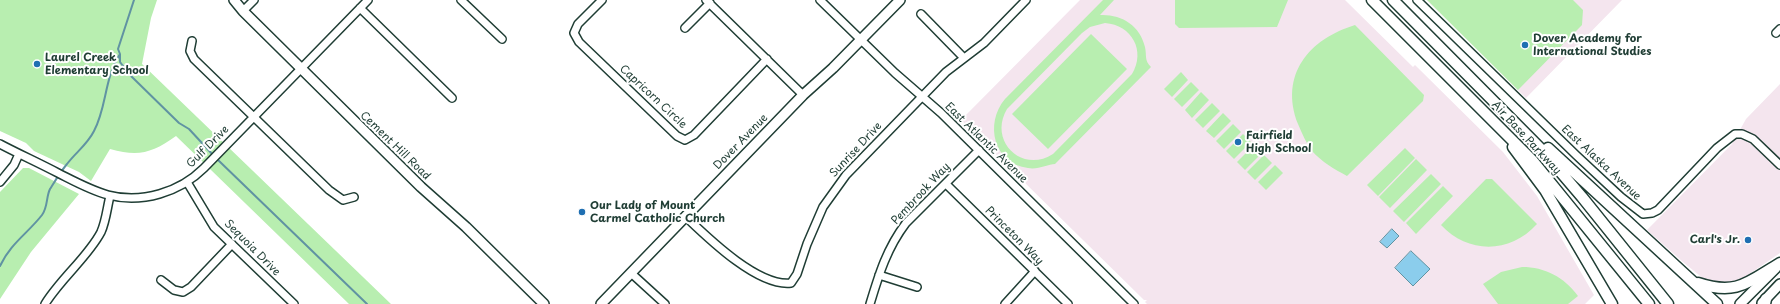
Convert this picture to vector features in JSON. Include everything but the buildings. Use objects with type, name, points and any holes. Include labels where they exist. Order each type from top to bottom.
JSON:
[{"type":"main road","name":"Cement Hill Road","points":[[234,0],[300,69],[421,188],[466,227],[544,304]]},
{"type":"main road","name":"Dover Avenue","points":[[601,304],[803,95],[862,40],[900,0]]},
{"type":"main road","name":"Air Base Parkway","points":[[1372,0],[1498,124],[1552,182],[1649,304]]},
{"type":"main road","name":"Air Base Parkway","points":[[1393,0],[1508,114],[1562,173],[1668,304]]},
{"type":"main road","points":[[1508,114],[1535,136],[1718,304]]},
{"type":"main road","points":[[1498,124],[1552,201],[1612,304]]},
{"type":"main road","points":[[1695,282],[1716,288],[1735,288],[1751,281],[1780,264]]},
{"type":"main road","points":[[1740,304],[1780,264]]},
{"type":"main road","points":[[1764,302],[1780,284]]},
{"type":"street","points":[[243,11],[254,0]]},
{"type":"street","name":"Gulf Drive","points":[[0,144],[71,179],[110,196],[134,198],[149,196],[170,190],[186,182],[211,162],[368,0]]},
{"type":"street","points":[[461,0],[502,39]]},
{"type":"street","name":"Capricorn Circle","points":[[602,0],[578,24],[574,33],[579,42],[676,136],[685,140],[694,135],[767,60]]},
{"type":"street","name":"East Atlantic Avenue","points":[[820,0],[979,150],[1134,304]]},
{"type":"street","name":"East Alaska Avenue","points":[[1417,0],[1553,133],[1621,197],[1643,214],[1652,213],[1658,210],[1717,148],[1735,134],[1742,134],[1753,139],[1780,165]]},
{"type":"street","name":"Sunrise Drive","points":[[686,217],[710,240],[738,262],[782,284],[791,283],[797,274],[813,227],[833,190],[855,164],[922,96],[964,58],[984,43],[1024,1]]},
{"type":"street","points":[[685,28],[708,2],[803,95]]},
{"type":"street","points":[[360,8],[452,98]]},
{"type":"street","points":[[921,14],[964,58]]},
{"type":"street","points":[[192,41],[190,51],[194,59],[329,190],[343,200],[354,197]]},
{"type":"street","name":"Pembrook Way","points":[[870,304],[886,255],[896,236],[979,150]]},
{"type":"street","points":[[0,182],[14,165],[19,154]]},
{"type":"street","name":"Sequoia Drive","points":[[186,182],[214,227],[294,304]]},
{"type":"street","name":"Princeton Way","points":[[946,184],[1068,304]]},
{"type":"street","points":[[45,304],[55,288],[101,231],[110,196]]},
{"type":"street","points":[[161,280],[174,290],[183,292],[190,287],[232,244]]},
{"type":"street","points":[[1005,304],[1035,271]]},
{"type":"street","points":[[631,273],[665,304]]},
{"type":"street","points":[[879,275],[917,287]]},
{"type":"shaded area","name":"Fairfield High School","points":[[1080,0],[1345,0],[1413,67],[1415,65],[1503,152],[1537,196],[1594,295],[1585,304],[1147,304],[1145,302],[1147,300],[1144,300],[961,120]]},
{"type":"shaded area","name":"Dover Academy for International Studies","points":[[1427,0],[1622,0],[1526,98]]},
{"type":"shaded area","points":[[1780,84],[1780,253],[1742,279],[1727,283],[1705,280],[1647,230],[1732,144],[1746,119]]},
{"type":"green space","points":[[0,0],[157,0],[151,18],[142,64],[391,304],[349,304],[176,136],[160,146],[145,152],[129,153],[110,149],[91,181],[79,172],[34,151],[26,143],[0,131]]},
{"type":"green space","points":[[1103,0],[1114,0],[1100,15],[1115,16],[1128,22],[1139,33],[1142,39],[1147,60],[1151,67],[1055,164],[1028,168],[1016,165],[1007,159],[1000,151],[994,131],[995,120],[1005,99]],"holes":[[[1105,23],[1123,29],[1129,34],[1137,48],[1136,65],[1132,74],[1053,154],[1041,159],[1030,160],[1020,157],[1011,151],[1005,143],[1002,132],[1002,121],[1007,109],[1082,33],[1090,27]]]},
{"type":"green space","points":[[1175,0],[1288,0],[1277,27],[1179,28],[1175,24]]},
{"type":"green space","name":"Dover Academy for International Studies","points":[[1427,0],[1573,0],[1583,10],[1582,25],[1518,90]]},
{"type":"green space","points":[[1355,25],[1424,95],[1423,101],[1347,176],[1324,162],[1310,148],[1298,124],[1293,106],[1292,90],[1302,61],[1312,50],[1324,39]]},
{"type":"green space","points":[[1091,34],[1127,69],[1048,149],[1012,114]]},
{"type":"green space","points":[[1181,72],[1188,80],[1172,97],[1164,89]]},
{"type":"green space","points":[[1191,82],[1199,90],[1182,107],[1174,99]]},
{"type":"green space","points":[[1201,92],[1209,100],[1192,118],[1185,110]]},
{"type":"green space","points":[[1212,103],[1220,111],[1203,128],[1195,120]]},
{"type":"green space","points":[[1223,113],[1231,121],[1214,138],[1206,131]]},
{"type":"green space","points":[[1233,124],[1241,132],[1224,149],[1216,141]]},
{"type":"green space","points":[[1243,134],[1251,142],[1234,159],[1226,151]]},
{"type":"green space","points":[[1254,145],[1262,153],[1245,170],[1237,162]]},
{"type":"green space","points":[[1405,148],[1415,158],[1378,196],[1367,185]]},
{"type":"green space","points":[[1264,155],[1272,163],[1255,180],[1247,172]]},
{"type":"green space","points":[[1416,159],[1427,170],[1390,208],[1379,197]]},
{"type":"green space","points":[[1275,165],[1283,173],[1266,190],[1258,182]]},
{"type":"green space","points":[[23,168],[29,168],[79,194],[31,252],[0,299],[0,192]]},
{"type":"green space","points":[[1431,174],[1441,184],[1404,222],[1393,211]]},
{"type":"green space","points":[[1486,179],[1492,179],[1537,224],[1526,234],[1514,241],[1489,247],[1464,241],[1452,235],[1441,225]]},
{"type":"green space","points":[[1443,186],[1453,196],[1416,234],[1406,223]]},
{"type":"green space","points":[[1522,267],[1530,267],[1553,274],[1567,283],[1578,296],[1568,304],[1498,304],[1483,284],[1501,272]]},
{"type":"water","points":[[1392,229],[1399,236],[1387,248],[1380,242]]},
{"type":"water","points":[[1411,251],[1430,269],[1413,286],[1395,268]]},
{"type":"waterway","points":[[0,266],[9,251],[42,215],[50,189],[58,176],[94,131],[101,112],[111,73],[120,54],[118,49],[134,0]]},
{"type":"waterway","points":[[120,54],[120,62],[131,76],[179,123],[189,129],[214,156]]},
{"type":"waterway","points":[[217,159],[367,304]]},
{"type":"place","name":"Dover Academy for International Studies","points":[[1525,45]]},
{"type":"place","name":"Laurel Creek Elementary School","points":[[37,64]]},
{"type":"place","name":"Fairfield High School","points":[[1238,142]]},
{"type":"place","name":"Our Lady of Mount Carmel Catholic Church","points":[[582,212]]},
{"type":"place","name":"Carl's Jr.","points":[[1748,240]]}]
